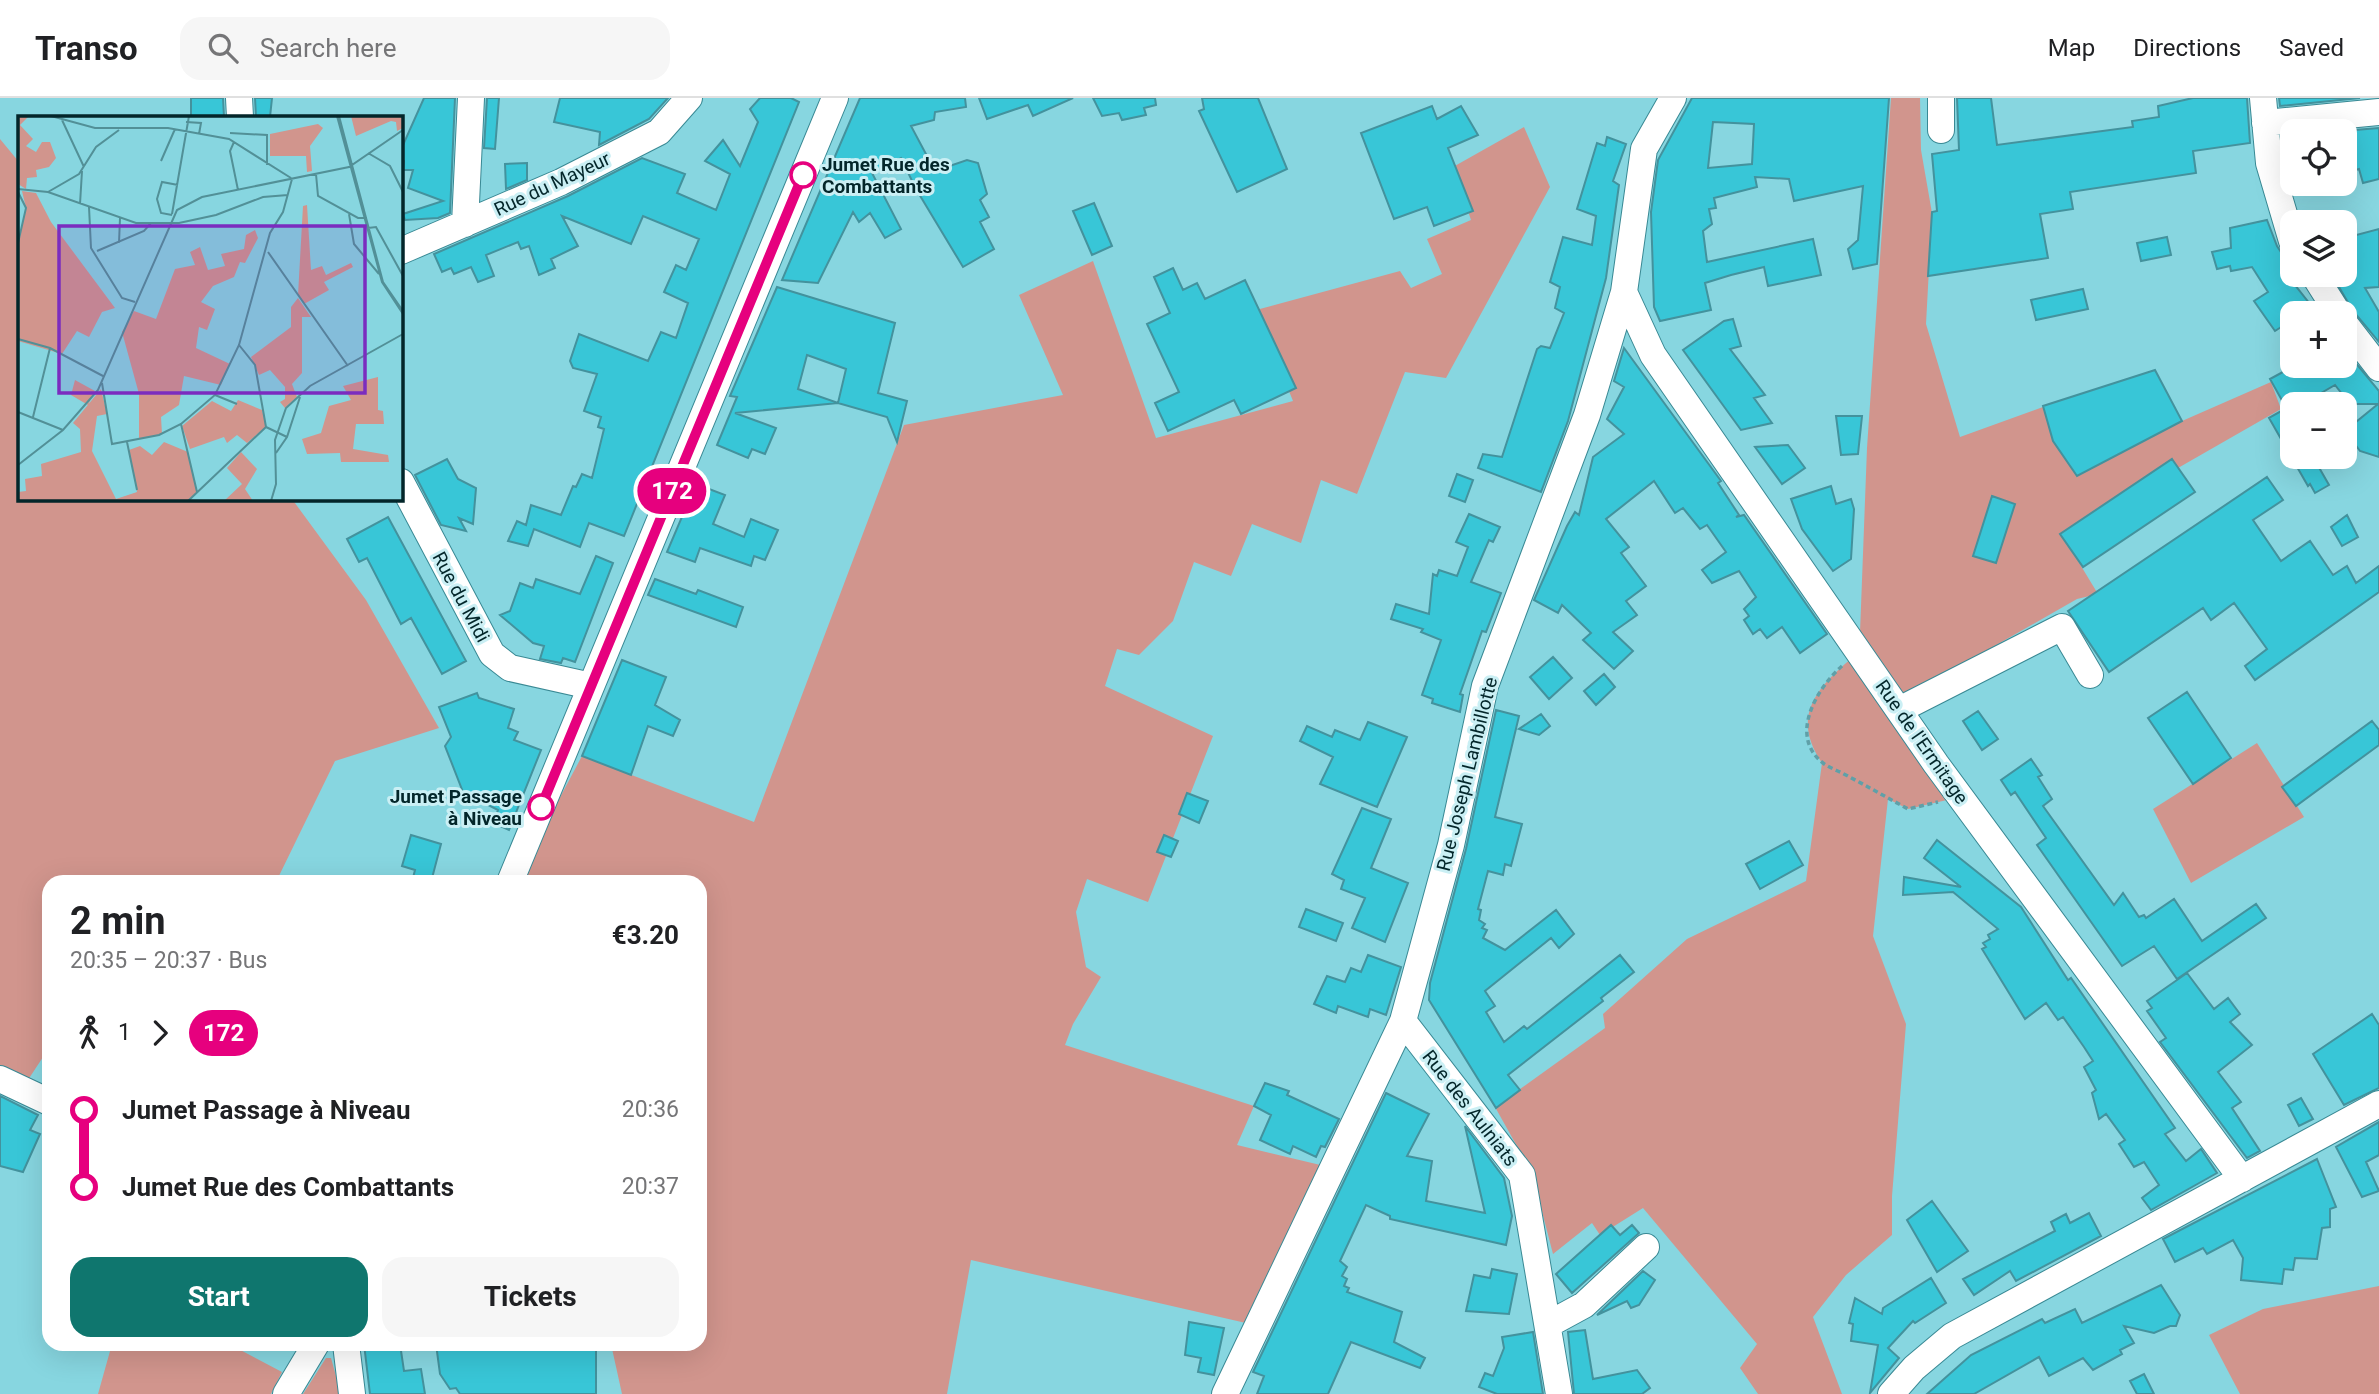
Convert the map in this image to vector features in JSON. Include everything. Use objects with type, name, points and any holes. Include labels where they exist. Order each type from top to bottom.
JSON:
[{"type":"street","points":[[239,98],[240,116]]},
{"type":"street","points":[[464,223],[471,98]]},
{"type":"street","name":"Rue du Mayeur","points":[[402,251],[561,182],[659,132],[689,98]]},
{"type":"street","points":[[513,875],[835,98]]},
{"type":"street","name":"Rue Joseph Lambillotte","points":[[1224,1394],[1403,1021],[1451,845],[1485,686],[1587,415],[1624,292],[1643,149],[1673,98]]},
{"type":"street","points":[[1941,98],[1941,130]]},
{"type":"street","points":[[2283,210],[2269,163],[2264,111],[2379,112]]},
{"type":"street","name":"Rue de l'Ermitage","points":[[1624,292],[1653,355],[1899,710],[2242,1179]]},
{"type":"street","points":[[2357,340],[2379,368]]},
{"type":"street","name":"Rue du Midi","points":[[402,484],[492,654],[510,668],[592,686]]},
{"type":"street","points":[[1899,710],[2062,627],[2090,675]]},
{"type":"street","name":"Rue des Aulniats","points":[[1403,1021],[1522,1175],[1559,1394]]},
{"type":"street","points":[[0,1079],[42,1099]]},
{"type":"street","points":[[1891,1394],[1914,1368],[1952,1336],[2379,1104]]},
{"type":"street","points":[[1549,1324],[1584,1305],[1646,1247]]},
{"type":"street","points":[[286,1394],[312,1351]]},
{"type":"street","points":[[347,1351],[352,1394]]},
{"type":"path","points":[[1859,652],[1829,678],[1814,699],[1807,722],[1810,744],[1822,763],[1909,809],[1961,797]]},
{"type":"shaded area","points":[[1891,98],[1920,98],[1921,150],[1932,213],[1926,324],[1960,437],[2043,407],[2053,441],[2077,476],[2182,421],[2271,382],[2280,406],[2280,410],[2178,468],[2172,459],[2061,533],[2098,594],[2077,599],[1905,697],[1860,633],[1867,448]]},
{"type":"shaded area","points":[[1524,127],[1550,187],[1446,378],[1405,372],[1357,494],[1321,480],[1301,543],[1252,524],[1231,576],[1194,562],[1173,621],[1139,655],[1117,649],[1105,686],[1213,736],[1148,902],[1087,879],[1076,912],[1086,967],[1101,977],[1073,1024],[1065,1045],[1254,1106],[1237,1145],[1333,1168],[1259,1326],[971,1260],[947,1394],[622,1394],[613,1351],[707,1351],[707,875],[519,875],[582,756],[754,822],[904,425],[1063,395],[1019,295],[1093,261],[1156,438],[1293,401],[1256,310],[1400,271],[1411,288],[1442,274],[1427,239],[1471,220],[1453,167]]},
{"type":"shaded area","points":[[0,139],[18,161],[18,500],[293,500],[366,600],[439,728],[335,761],[279,875],[42,875],[42,1059],[22,1089],[0,1082]]},
{"type":"shaded area","points":[[1859,652],[1960,797],[1908,809],[1888,799],[1873,936],[1906,1024],[1892,1196],[1892,1235],[1846,1275],[1813,1317],[1842,1394],[1758,1394],[1740,1368],[1757,1344],[1643,1208],[1600,1235],[1592,1223],[1553,1254],[1532,1173],[1495,1107],[1605,1028],[1603,1014],[1687,939],[1806,881],[1822,763],[1812,745],[1808,729],[1809,714],[1822,688]]},
{"type":"shaded area","points":[[2257,743],[2304,817],[2191,883],[2153,809]]},
{"type":"shaded area","points":[[2379,1286],[2379,1394],[2240,1394],[2209,1335],[2263,1309]]},
{"type":"shaded area","points":[[110,1351],[242,1351],[282,1372],[271,1394],[98,1394]]},
{"type":"shaded area","points":[[326,1358],[331,1358],[341,1394],[303,1394]]},
{"type":"building","points":[[191,98],[223,98],[224,116],[191,116]]},
{"type":"building","points":[[255,98],[272,98],[270,116],[256,116]]},
{"type":"building","points":[[424,98],[455,98],[450,213],[438,218],[405,220],[403,214],[443,201],[408,188],[413,170],[403,170],[403,145]]},
{"type":"building","points":[[487,98],[499,98],[495,149],[484,148]]},
{"type":"building","points":[[560,98],[668,98],[649,119],[599,145],[600,132],[554,122]]},
{"type":"building","points":[[760,98],[791,98],[799,102],[624,536],[589,523],[580,547],[534,529],[528,546],[508,541],[517,521],[526,525],[531,505],[561,515],[573,486],[576,487],[582,474],[592,478],[604,429],[598,427],[601,417],[584,411],[597,374],[573,368],[570,361],[579,334],[648,361],[661,332],[676,338],[688,303],[664,292],[676,265],[686,270],[699,239],[643,216],[631,244],[562,216],[578,246],[551,259],[555,268],[539,275],[529,246],[521,249],[518,242],[486,255],[494,276],[478,282],[471,267],[454,274],[451,268],[442,272],[434,254],[568,196],[642,158],[685,174],[677,193],[716,210],[730,174],[705,161],[723,140],[740,166],[758,122],[750,109]]},
{"type":"building","points":[[860,98],[965,98],[966,107],[935,112],[934,120],[911,126],[935,171],[967,160],[978,163],[987,194],[980,200],[989,217],[980,222],[994,249],[963,267],[916,189],[901,158],[872,173],[901,229],[885,238],[870,213],[859,222],[853,212],[818,283],[782,280]]},
{"type":"building","points":[[979,98],[1073,98],[1033,116],[1028,105],[987,119]]},
{"type":"building","points":[[1093,98],[1155,98],[1156,105],[1144,108],[1146,115],[1122,120],[1119,113],[1102,116]]},
{"type":"building","points":[[1202,98],[1258,98],[1287,169],[1237,192],[1199,111],[1204,109]]},
{"type":"building","points":[[1692,98],[1889,98],[1877,264],[1853,269],[1848,249],[1858,240],[1863,186],[1794,201],[1789,179],[1755,177],[1757,187],[1714,198],[1716,208],[1709,209],[1712,224],[1703,231],[1707,262],[1813,239],[1821,275],[1768,286],[1764,267],[1731,275],[1705,283],[1711,310],[1660,321],[1654,307],[1651,212],[1658,160]],"holes":[[[1713,122],[1754,124],[1752,164],[1708,168]]]},
{"type":"building","points":[[1957,98],[1991,98],[1997,145],[2133,127],[2132,121],[2159,117],[2158,106],[2193,98],[2247,98],[2250,143],[2193,151],[2196,173],[2070,192],[2073,209],[2040,214],[2048,258],[1928,276],[1932,212],[1937,211],[1932,154],[1959,150]]},
{"type":"building","points":[[2279,98],[2360,98],[2280,106]]},
{"type":"building","points":[[1432,106],[1437,119],[1461,106],[1478,135],[1448,148],[1473,211],[1434,226],[1427,207],[1394,219],[1361,133]]},
{"type":"building","points":[[2379,128],[2379,179],[2363,183],[2357,170],[2357,130]]},
{"type":"building","points":[[1607,137],[1626,144],[1613,181],[1619,185],[1606,278],[1568,421],[1541,492],[1478,468],[1483,454],[1502,457],[1537,349],[1541,346],[1550,348],[1564,313],[1555,308],[1560,287],[1550,282],[1563,237],[1592,245],[1596,216],[1577,209],[1597,143],[1605,146]]},
{"type":"building","points":[[527,163],[527,180],[506,189],[505,164]]},
{"type":"building","points":[[1094,203],[1112,246],[1092,255],[1073,211]]},
{"type":"building","points":[[2267,220],[2280,251],[2280,287],[2297,287],[2308,301],[2280,301],[2280,328],[2275,331],[2254,301],[2268,292],[2252,267],[2231,271],[2230,266],[2217,269],[2212,252],[2231,248],[2230,228]]},
{"type":"building","points":[[2379,229],[2379,287],[2365,288],[2379,312],[2379,342],[2357,316],[2357,301],[2347,301],[2339,287],[2357,287],[2357,235]]},
{"type":"building","points":[[2167,237],[2171,255],[2141,261],[2137,243]]},
{"type":"building","points":[[1173,268],[1183,290],[1197,283],[1205,299],[1245,280],[1296,388],[1241,414],[1234,400],[1168,431],[1155,403],[1179,392],[1147,324],[1170,313],[1154,277]]},
{"type":"building","points":[[777,287],[895,323],[878,393],[907,401],[897,442],[887,417],[838,403],[735,413],[776,428],[765,454],[752,449],[748,458],[717,445],[737,397],[730,396]],"holes":[[[807,355],[846,369],[838,403],[798,389]]]},
{"type":"building","points":[[2083,289],[2088,309],[2036,320],[2031,300]]},
{"type":"building","points":[[1733,319],[1741,346],[1730,349],[1765,395],[1754,398],[1772,423],[1741,430],[1683,350],[1724,321]]},
{"type":"building","points":[[1624,348],[1721,481],[1718,483],[1739,515],[1736,517],[1744,515],[1827,634],[1800,653],[1782,627],[1767,638],[1760,629],[1753,634],[1744,620],[1749,616],[1744,609],[1756,597],[1739,571],[1712,583],[1702,570],[1726,552],[1707,525],[1700,529],[1683,508],[1675,513],[1654,481],[1606,519],[1629,547],[1621,553],[1646,586],[1626,601],[1637,615],[1613,632],[1633,651],[1614,669],[1583,640],[1591,633],[1562,605],[1558,613],[1534,600],[1567,526],[1575,512],[1579,515],[1593,457],[1624,434],[1607,419],[1624,387],[1614,381]]},
{"type":"building","points":[[2357,364],[2379,391],[2379,457],[2360,451],[2357,447],[2357,421],[2378,404],[2357,404],[2357,392],[2341,392],[2335,385],[2323,392],[2280,392],[2280,397],[2270,379],[2280,374],[2280,378],[2357,378]]},
{"type":"building","points":[[2155,370],[2182,421],[2077,476],[2053,441],[2043,406]]},
{"type":"building","points":[[2280,412],[2280,437],[2269,418]]},
{"type":"building","points":[[1836,416],[1862,416],[1858,454],[1841,455]]},
{"type":"building","points":[[1788,445],[1805,468],[1782,484],[1755,447]]},
{"type":"building","points":[[447,459],[458,479],[476,488],[473,524],[459,518],[466,531],[441,525],[415,475]]},
{"type":"building","points":[[2172,459],[2195,492],[2083,567],[2060,534]]},
{"type":"building","points":[[2298,469],[2320,469],[2329,485],[2315,493],[2310,484],[2308,486]]},
{"type":"building","points":[[1457,474],[1473,480],[1465,502],[1449,496]]},
{"type":"building","points":[[2267,477],[2283,500],[2253,520],[2281,561],[2310,541],[2333,575],[2347,566],[2356,583],[2379,566],[2379,592],[2255,680],[2245,666],[2267,649],[2234,603],[2211,620],[2203,608],[2109,672],[2068,611]]},
{"type":"building","points":[[696,484],[725,495],[713,524],[744,537],[751,519],[778,530],[765,560],[754,556],[751,566],[700,548],[695,562],[667,552]]},
{"type":"building","points":[[1831,486],[1836,504],[1851,499],[1854,509],[1851,559],[1833,571],[1802,529],[1791,499]]},
{"type":"building","points":[[1992,496],[2015,504],[1996,563],[1973,556]]},
{"type":"building","points":[[1469,514],[1500,527],[1493,542],[1489,540],[1471,582],[1501,593],[1486,632],[1482,631],[1460,694],[1463,695],[1460,712],[1432,703],[1433,699],[1422,695],[1441,640],[1421,632],[1423,629],[1391,619],[1396,604],[1429,614],[1433,574],[1437,576],[1439,570],[1457,576],[1468,547],[1456,542]]},
{"type":"building","points":[[2347,515],[2358,537],[2342,546],[2331,527]]},
{"type":"building","points":[[388,517],[466,661],[442,674],[411,618],[401,624],[367,558],[359,562],[347,539]]},
{"type":"building","points":[[596,556],[613,563],[575,662],[563,658],[561,663],[540,659],[544,646],[533,643],[500,615],[510,611],[520,583],[533,588],[536,579],[580,594]]},
{"type":"building","points":[[655,579],[696,594],[698,590],[743,607],[736,627],[648,595]]},
{"type":"building","points":[[1553,657],[1572,678],[1549,699],[1530,677]]},
{"type":"building","points":[[622,660],[666,677],[655,705],[680,720],[673,736],[648,726],[631,775],[582,756]]},
{"type":"building","points":[[1604,674],[1615,687],[1596,705],[1584,691]]},
{"type":"building","points":[[2187,692],[2231,758],[2193,784],[2148,718]]},
{"type":"building","points":[[477,693],[479,698],[514,709],[508,728],[518,732],[514,740],[541,750],[509,830],[493,823],[498,810],[463,792],[445,746],[451,737],[439,707]]},
{"type":"building","points":[[1496,710],[1519,716],[1495,817],[1522,824],[1511,866],[1505,864],[1503,875],[1488,871],[1478,909],[1481,910],[1479,920],[1485,924],[1482,928],[1487,930],[1483,938],[1505,950],[1556,910],[1574,934],[1559,948],[1551,938],[1485,991],[1495,1006],[1486,1012],[1504,1042],[1524,1026],[1527,1029],[1620,955],[1634,972],[1601,998],[1603,1001],[1508,1075],[1520,1090],[1496,1108],[1429,1000],[1430,983],[1466,849]]},
{"type":"building","points":[[1978,711],[1998,739],[1982,750],[1963,721]]},
{"type":"building","points":[[1541,714],[1550,726],[1539,735],[1519,729]]},
{"type":"building","points":[[2372,721],[2379,730],[2379,745],[2296,806],[2282,787]]},
{"type":"building","points":[[1368,722],[1407,737],[1377,807],[1320,784],[1333,757],[1300,741],[1307,726],[1332,737],[1335,730],[1360,740]]},
{"type":"building","points":[[2031,759],[2042,775],[2038,777],[2052,799],[2043,806],[2114,905],[2123,893],[2139,917],[2144,915],[2146,918],[2174,899],[2202,941],[2256,904],[2266,918],[2177,979],[2154,946],[2122,966],[2037,845],[2046,838],[2015,792],[2011,795],[2001,780]]},
{"type":"building","points":[[1187,793],[1208,801],[1199,823],[1179,814]]},
{"type":"building","points":[[1362,808],[1391,819],[1371,868],[1408,883],[1385,942],[1352,928],[1365,898],[1341,889],[1344,880],[1332,874]]},
{"type":"building","points":[[411,835],[441,844],[433,875],[414,875],[415,870],[402,866]]},
{"type":"building","points":[[1164,835],[1178,841],[1171,857],[1157,852]]},
{"type":"building","points":[[1937,840],[2021,907],[2068,980],[2071,978],[2175,1128],[2165,1134],[2186,1161],[2201,1149],[2217,1173],[2151,1210],[2142,1198],[2159,1185],[2144,1162],[2134,1167],[2119,1144],[2125,1140],[2106,1114],[2099,1119],[2092,1093],[2096,1090],[2084,1067],[2093,1061],[2084,1047],[2063,1017],[2058,1020],[2046,1003],[2025,1019],[1982,949],[1986,947],[1983,943],[1990,939],[1988,935],[1998,929],[1953,892],[1903,895],[1904,877],[1961,887],[1924,858]]},
{"type":"building","points":[[1789,841],[1803,865],[1760,889],[1746,864]]},
{"type":"building","points":[[1306,909],[1343,923],[1336,941],[1299,927]]},
{"type":"building","points":[[1368,955],[1401,967],[1386,1015],[1370,1009],[1368,1017],[1338,1006],[1336,1013],[1314,1004],[1327,976],[1345,982],[1351,968],[1361,972]]},
{"type":"building","points":[[2187,973],[2214,1009],[2228,998],[2240,1014],[2230,1022],[2252,1045],[2218,1072],[2241,1102],[2232,1108],[2260,1151],[2247,1158],[2160,1042],[2166,1038],[2147,1011],[2152,1008],[2147,1001]]},
{"type":"building","points":[[2372,1014],[2379,1025],[2379,1088],[2344,1105],[2313,1054]]},
{"type":"building","points":[[1265,1083],[1289,1091],[1287,1095],[1339,1119],[1325,1147],[1321,1146],[1316,1157],[1293,1146],[1290,1154],[1260,1140],[1271,1115],[1254,1106]]},
{"type":"building","points":[[1386,1093],[1429,1114],[1407,1156],[1432,1161],[1426,1201],[1485,1213],[1465,1126],[1504,1178],[1512,1216],[1506,1245],[1390,1219],[1390,1216],[1366,1205],[1340,1261],[1347,1267],[1342,1276],[1347,1279],[1344,1286],[1349,1288],[1347,1292],[1402,1312],[1394,1342],[1425,1358],[1420,1368],[1351,1342],[1328,1394],[1257,1394],[1264,1376],[1253,1372]]},
{"type":"building","points":[[0,1096],[38,1115],[30,1130],[40,1134],[23,1172],[0,1166]]},
{"type":"building","points":[[2301,1098],[2313,1119],[2299,1126],[2288,1105]]},
{"type":"building","points":[[2379,1122],[2379,1155],[2366,1162],[2379,1191],[2362,1197],[2336,1147]]},
{"type":"building","points":[[2317,1159],[2336,1207],[2330,1209],[2330,1227],[2322,1228],[2317,1259],[2295,1258],[2293,1270],[2284,1269],[2282,1284],[2241,1280],[2243,1258],[2233,1240],[2207,1254],[2203,1248],[2175,1262],[2163,1239]]},
{"type":"building","points":[[1932,1201],[1968,1251],[1937,1272],[1907,1220]]},
{"type":"building","points":[[2089,1213],[2101,1236],[2016,1281],[2010,1271],[1974,1295],[1963,1279],[2055,1231],[2051,1222],[2066,1214],[2070,1223]]},
{"type":"building","points":[[1611,1225],[1620,1235],[1632,1225],[1639,1233],[1572,1293],[1556,1274]]},
{"type":"building","points":[[1492,1269],[1517,1274],[1509,1314],[1466,1311],[1474,1275],[1490,1278]]},
{"type":"building","points":[[1643,1271],[1655,1280],[1639,1305],[1631,1308],[1627,1301],[1597,1315]]},
{"type":"building","points":[[1931,1278],[1946,1303],[1915,1323],[1913,1321],[1888,1348],[1899,1358],[1870,1393],[1878,1345],[1851,1341],[1853,1324],[1849,1323],[1855,1298],[1882,1314],[1883,1308]]},
{"type":"building","points":[[2161,1285],[2180,1315],[2176,1326],[2154,1333],[2124,1326],[2134,1343],[2120,1350],[2122,1354],[2093,1370],[2083,1358],[2049,1376],[2039,1357],[1974,1394],[1927,1394],[1971,1355],[2042,1319],[2045,1323],[2075,1309],[2082,1323]]},
{"type":"building","points":[[1189,1322],[1224,1328],[1214,1375],[1198,1372],[1201,1358],[1185,1355]]},
{"type":"building","points":[[1585,1330],[1593,1379],[1637,1370],[1650,1388],[1642,1394],[1574,1394],[1568,1332]]},
{"type":"building","points":[[1533,1332],[1543,1394],[1497,1394],[1479,1387],[1485,1373],[1493,1376],[1504,1348],[1502,1337]]},
{"type":"building","points":[[365,1351],[401,1351],[404,1371],[421,1369],[425,1394],[370,1394]]},
{"type":"building","points":[[437,1351],[596,1351],[596,1394],[460,1394],[456,1388],[450,1389],[440,1374]]},
{"type":"building","points":[[2144,1374],[2154,1394],[2137,1394],[2130,1381]]},
{"type":"bus line","name":"172","points":[[541,807],[803,175]]},
{"type":"place","name":"Jumet Rue des Combattants","points":[[803,175]]},
{"type":"place","name":"Jumet Passage à Niveau","points":[[541,807]]}]
